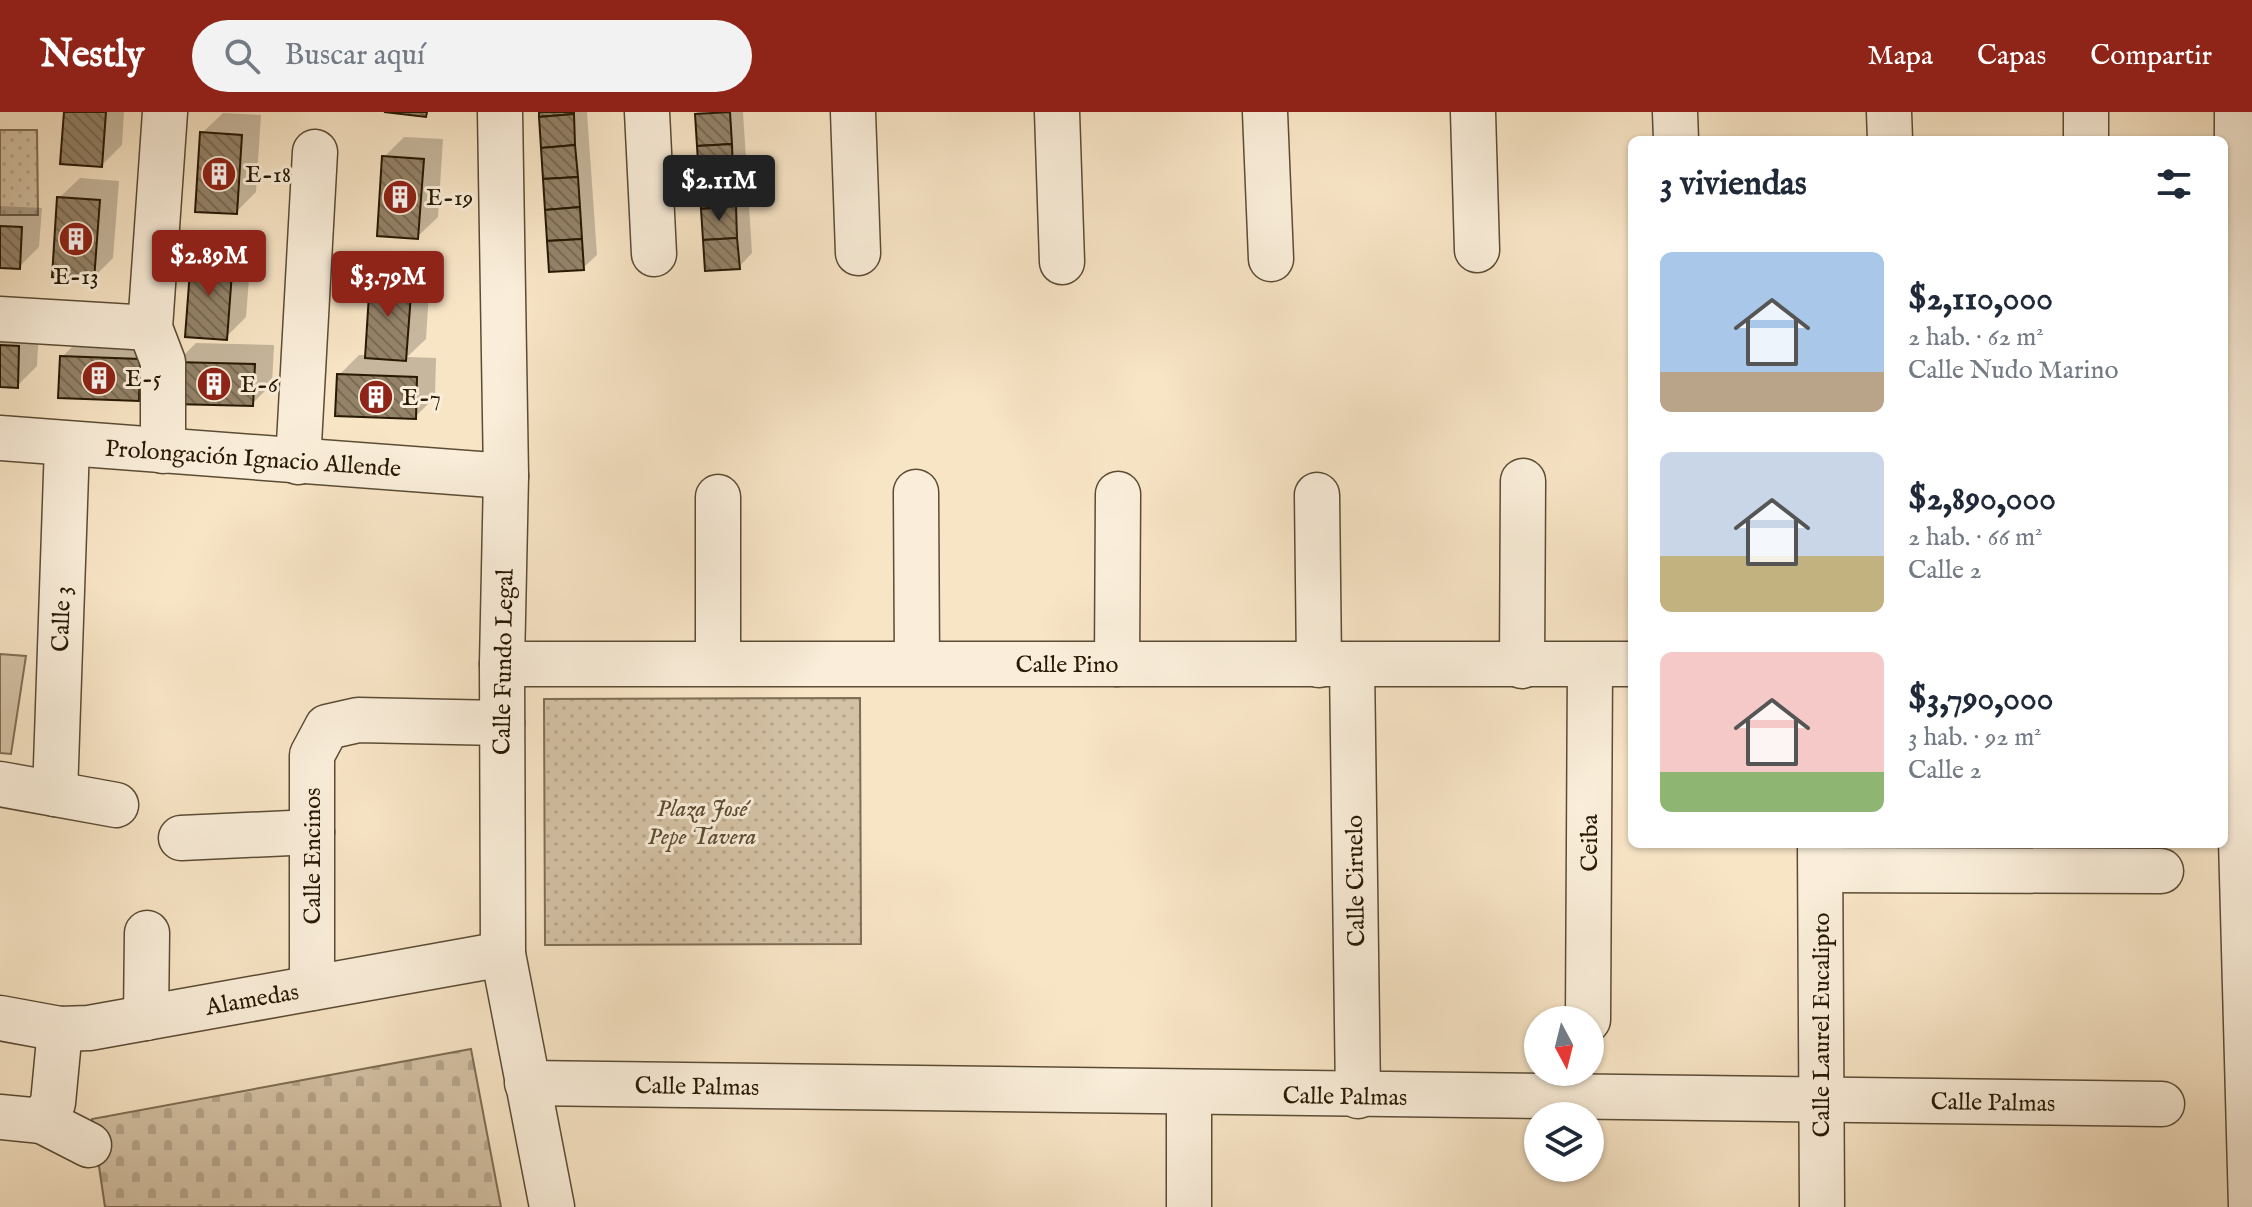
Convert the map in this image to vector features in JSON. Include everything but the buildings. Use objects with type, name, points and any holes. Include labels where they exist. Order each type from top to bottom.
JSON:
[{"type":"street","points":[[163,451],[163,362],[150,328],[165,112]]},
{"type":"street","name":"Calle Fundo Legal","points":[[500,112],[506,476],[502,664],[503,954],[552,1207]]},
{"type":"street","points":[[647,112],[654,254]]},
{"type":"street","points":[[853,112],[858,253]]},
{"type":"street","points":[[1057,112],[1062,262]]},
{"type":"street","points":[[1265,112],[1271,259]]},
{"type":"street","points":[[1473,112],[1477,250]]},
{"type":"street","points":[[1675,112],[1676,136]]},
{"type":"street","points":[[1889,112],[1890,136]]},
{"type":"street","points":[[2086,112],[2086,136]]},
{"type":"street","points":[[2237,112],[2243,285],[2243,618],[2251,1207]]},
{"type":"street","points":[[298,462],[315,152]]},
{"type":"street","points":[[0,319],[150,328]]},
{"type":"street","name":"Prolongación Ignacio Allende","points":[[0,438],[506,476]]},
{"type":"street","name":"Calle 3","points":[[55,794],[67,445]]},
{"type":"street","points":[[1522,666],[1523,481]]},
{"type":"street","points":[[916,492],[917,663]]},
{"type":"street","points":[[1117,664],[1118,494]]},
{"type":"street","name":"Calle Ciruelo","points":[[1317,495],[1336,665],[1358,1096]]},
{"type":"street","points":[[718,497],[718,662]]},
{"type":"street","name":"Calle Pino","points":[[502,664],[1611,665]]},
{"type":"street","name":"Ceiba","points":[[1589,1006],[1611,665]]},
{"type":"street","name":"Calle Encinos","points":[[312,988],[312,755],[327,727],[358,720],[502,723]]},
{"type":"street","points":[[0,784],[116,805]]},
{"type":"street","points":[[181,838],[312,832]]},
{"type":"street","points":[[1820,857],[2161,871]]},
{"type":"street","name":"Calle Laurel Eucalipto","points":[[1820,857],[1822,1207]]},
{"type":"street","points":[[146,1018],[147,933]]},
{"type":"street","name":"Alamedas","points":[[0,1018],[60,1029],[89,1028],[503,954]]},
{"type":"street","points":[[21,1119],[53,1103],[60,1029]]},
{"type":"street","name":"Calle Palmas","points":[[527,1083],[1358,1096],[1567,1086]]},
{"type":"street","name":"Calle Palmas","points":[[1603,1086],[1822,1101],[2162,1104]]},
{"type":"street","points":[[1189,1094],[1189,1207]]},
{"type":"street","points":[[21,1119],[89,1145]]},
{"type":"green space","points":[[0,130],[37,130],[38,215],[0,215]]},
{"type":"green space","points":[[0,654],[26,656],[11,754],[0,753]]},
{"type":"green space","name":"Plaza José Pepe Tavera","points":[[860,698],[861,944],[545,945],[544,699]]},
{"type":"green space","points":[[471,1049],[501,1207],[105,1207],[92,1119]]},
{"type":"place","name":"E-18","points":[[219,174]]},
{"type":"place","name":"E-19","points":[[400,197]]},
{"type":"place","name":"E-13","points":[[76,239]]},
{"type":"place","name":"E-5","points":[[99,378]]},
{"type":"place","name":"E-6","points":[[214,384]]},
{"type":"place","name":"E-7","points":[[376,397]]}]
